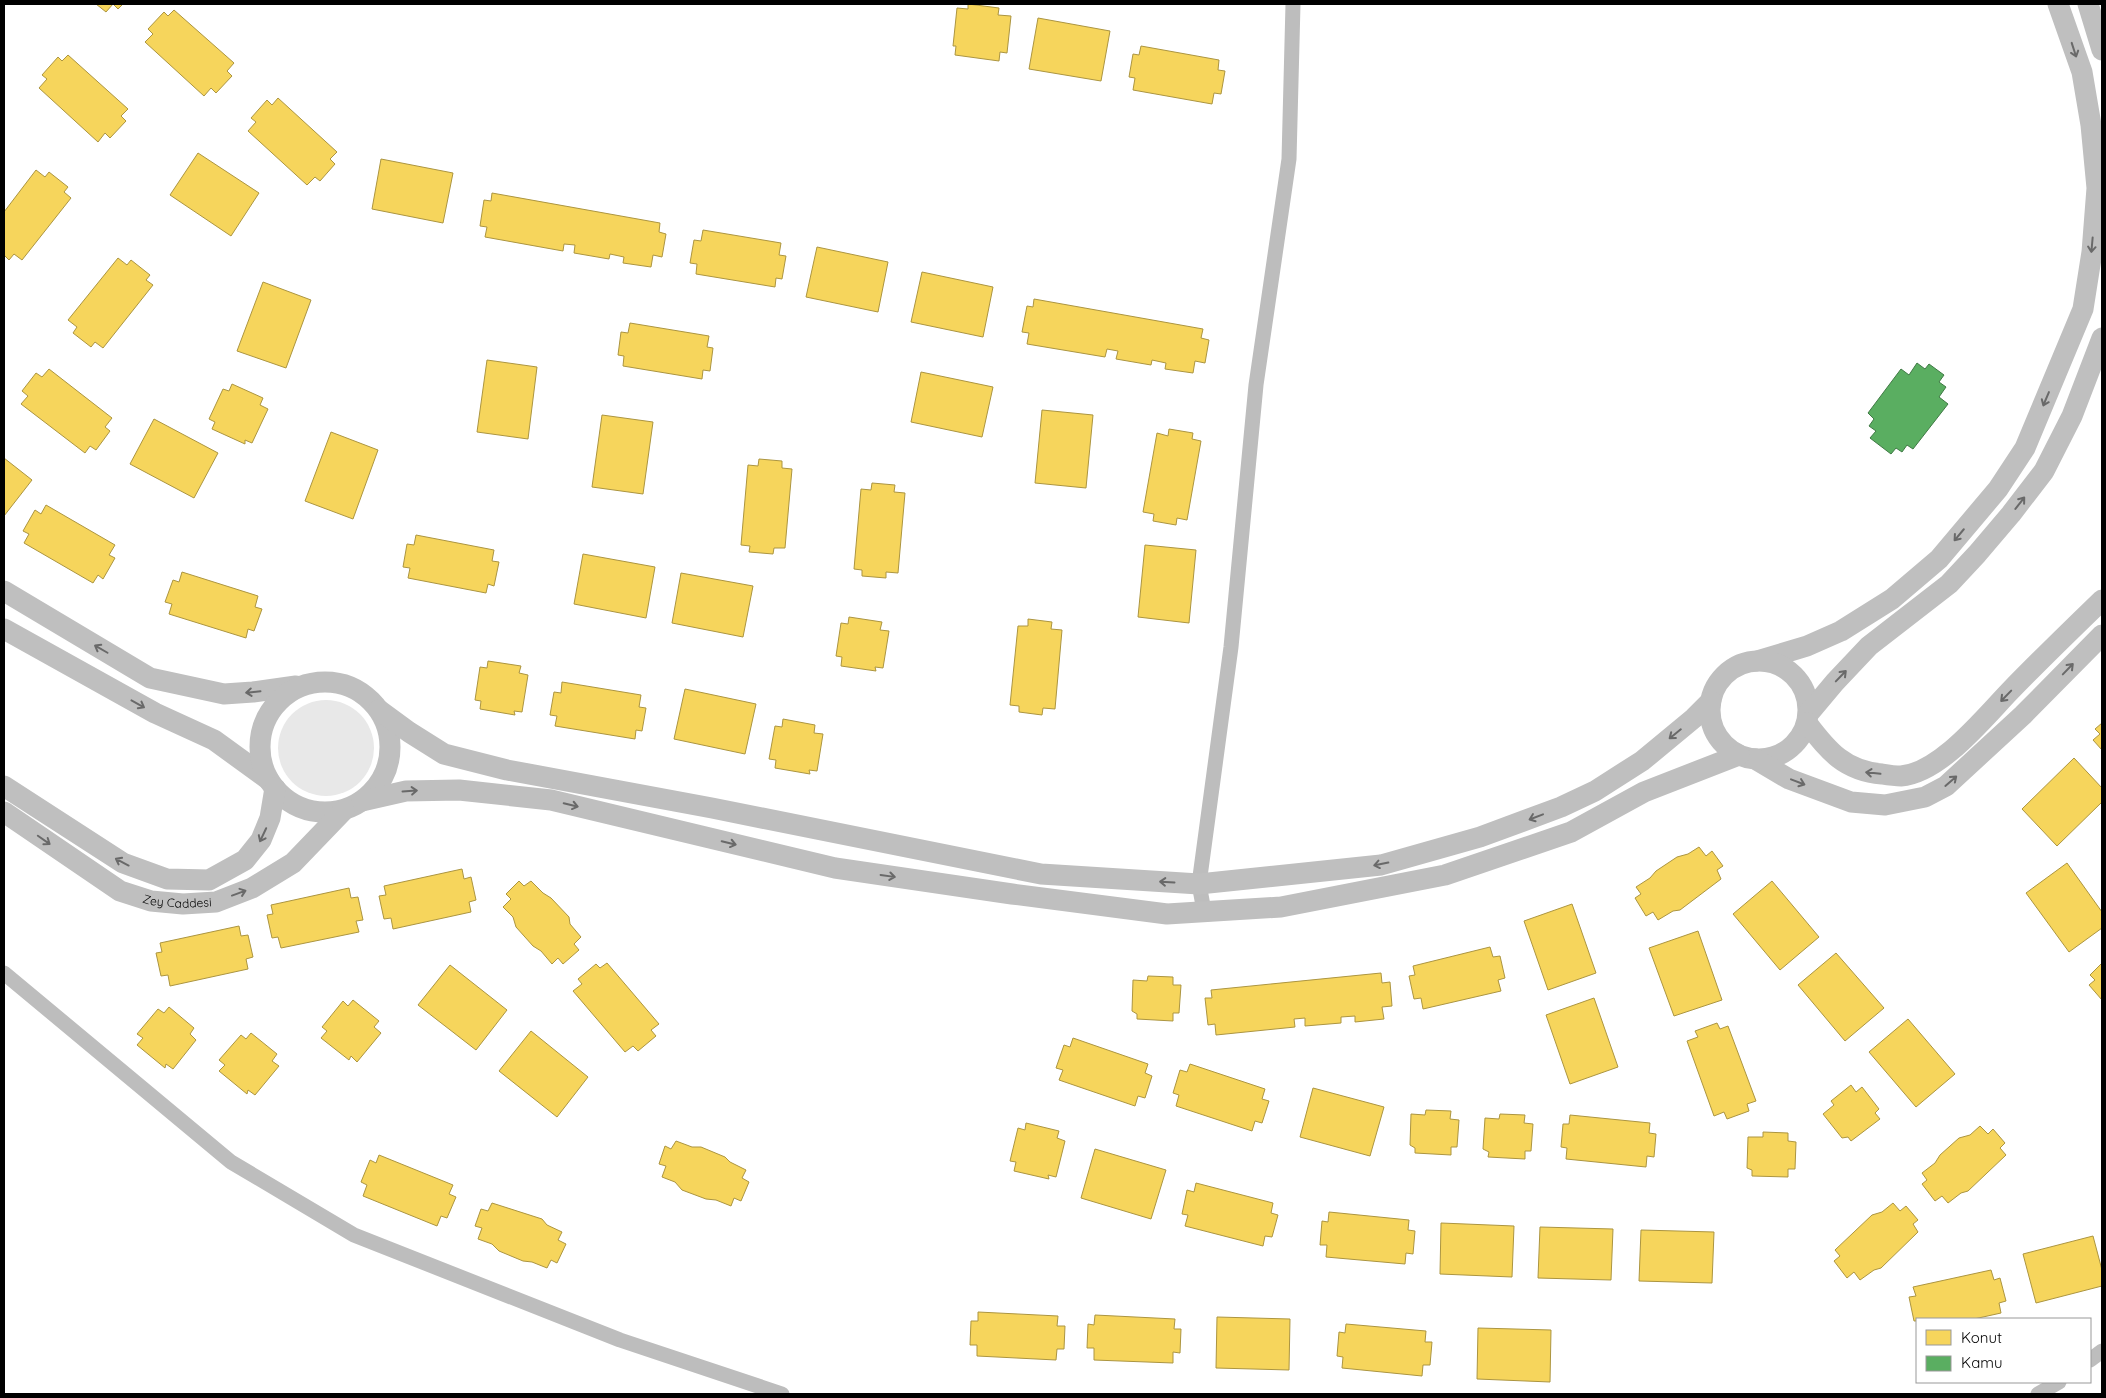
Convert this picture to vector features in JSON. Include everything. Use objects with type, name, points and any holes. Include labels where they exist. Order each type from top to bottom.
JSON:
[{"type":"street","points":[[1204,911],[1198,884],[1231,646],[1256,385],[1289,159],[1293,4]]},
{"type":"street","points":[[2058,4],[2082,72],[2091,126],[2096,197],[2092,252],[2082,309],[2025,448],[1998,489],[1939,559],[1892,599],[1841,631],[1807,646],[1758,661],[1741,664],[1727,673],[1717,686],[1711,701],[1711,718],[1716,734],[1726,746],[1789,779],[1851,802],[1884,805],[1925,797],[1946,786],[2023,715],[2102,635]]},
{"type":"street","points":[[2088,4],[2102,50]]},
{"type":"street","points":[[4,629],[155,713],[214,740],[272,784],[284,798],[304,809],[324,813],[406,791],[458,790],[551,800],[835,868],[1167,914],[1281,907],[1445,875],[1571,832],[1644,792],[1747,757],[1770,759],[1785,752],[1797,742],[1808,718],[1835,682],[1869,646],[1949,584],[2012,514],[2044,471],[2072,416],[2102,338]]},
{"type":"street","points":[[4,591],[150,678],[224,694],[253,692],[324,681],[347,685],[365,695],[379,710],[444,754],[507,770],[712,808],[1041,874],[1198,884],[1381,865],[1480,837],[1560,807],[1595,791],[1642,761],[1694,718],[1711,701]]},
{"type":"street","points":[[1758,661],[1774,663],[1789,671],[1800,683],[1807,697],[1808,718],[1824,746],[1842,762],[1865,772],[1902,776],[1931,766],[1959,744],[2034,666],[2102,600]]},
{"type":"street","points":[[272,784],[261,759],[260,736],[268,714],[282,697],[302,685]]},
{"type":"street","points":[[353,806],[377,787],[387,769],[391,749],[388,728],[379,710]]},
{"type":"street","name":"Zey Caddesi","points":[[4,786],[123,863],[167,879],[209,880],[245,860],[261,840],[270,818],[272,784]]},
{"type":"street","name":"Zey Caddesi","points":[[4,812],[120,891],[150,901],[183,904],[216,902],[252,888],[293,863],[353,806]]},
{"type":"street","points":[[4,974],[231,1162],[354,1235],[620,1340],[782,1394]]},
{"type":"street","points":[[2091,1359],[2102,1351]]},
{"type":"street","points":[[2038,1394],[2057,1383]]},
{"type":"shaded area","points":[[326,700],[344,704],[360,714],[370,730],[374,748],[370,766],[360,782],[344,792],[326,796],[308,792],[292,782],[282,766],[278,748],[282,730],[292,714],[308,704]]},
{"type":"building: Konut","points":[[96,4],[113,4],[106,12]]},
{"type":"building: Konut","points":[[113,4],[123,4],[118,9]]},
{"type":"building: Konut","points":[[968,4],[999,8],[998,15],[1011,16],[1007,53],[1000,52],[999,61],[955,55],[956,46],[953,46],[957,8],[968,9]]},
{"type":"building: Konut","points":[[174,10],[234,63],[227,71],[232,76],[216,93],[211,88],[204,96],[145,42],[153,34],[148,29],[164,12],[168,16]]},
{"type":"building: Konut","points":[[1038,18],[1110,31],[1101,81],[1029,69]]},
{"type":"building: Konut","points":[[1141,46],[1219,60],[1218,70],[1225,71],[1221,94],[1214,93],[1212,104],[1133,90],[1135,78],[1129,77],[1133,54],[1139,55]]},
{"type":"building: Konut","points":[[68,55],[128,109],[121,116],[126,121],[110,138],[105,133],[98,142],[39,88],[47,79],[42,75],[58,57],[62,61]]},
{"type":"building: Konut","points":[[278,98],[337,152],[330,159],[335,164],[320,181],[315,177],[307,185],[248,131],[256,122],[251,118],[267,100],[272,105]]},
{"type":"building: Konut","points":[[198,153],[259,193],[231,236],[170,195]]},
{"type":"building: Konut","points":[[381,159],[453,173],[443,223],[372,209]]},
{"type":"building: Konut","points":[[36,170],[45,177],[49,172],[68,187],[64,192],[71,198],[22,260],[14,254],[9,260],[4,255],[4,212]]},
{"type":"building: Konut","points":[[492,193],[660,223],[659,232],[666,234],[662,257],[653,255],[651,267],[623,263],[624,257],[610,254],[609,259],[574,253],[575,245],[564,244],[563,251],[485,237],[487,227],[480,226],[484,200],[491,201]]},
{"type":"building: Konut","points":[[703,230],[781,243],[779,255],[786,256],[782,279],[776,278],[775,287],[696,274],[697,264],[690,263],[694,240],[701,241]]},
{"type":"building: Konut","points":[[817,247],[888,262],[878,312],[806,297]]},
{"type":"building: Konut","points":[[118,258],[127,265],[131,260],[150,275],[146,280],[153,285],[103,348],[95,342],[91,347],[73,333],[77,327],[68,320]]},
{"type":"building: Konut","points":[[922,272],[993,287],[983,337],[911,322]]},
{"type":"building: Konut","points":[[263,282],[311,300],[286,368],[237,351]]},
{"type":"building: Konut","points":[[1034,299],[1203,329],[1201,338],[1209,340],[1205,363],[1195,361],[1193,373],[1165,369],[1166,363],[1152,360],[1151,365],[1116,359],[1118,351],[1107,349],[1105,357],[1027,344],[1029,333],[1022,332],[1027,306],[1033,307]]},
{"type":"building: Konut","points":[[630,323],[709,336],[707,347],[713,348],[710,371],[703,370],[702,379],[623,366],[624,356],[618,355],[621,332],[628,333]]},
{"type":"building: Konut","points":[[487,360],[537,367],[528,439],[477,432]]},
{"type":"building: Konut","points":[[49,369],[112,418],[105,427],[110,431],[96,450],[90,446],[85,453],[21,404],[28,396],[22,391],[36,373],[42,377]]},
{"type":"building: Konut","points":[[921,372],[993,387],[982,437],[911,422]]},
{"type":"building: Konut","points":[[232,384],[263,398],[260,405],[268,409],[252,443],[245,440],[245,444],[212,429],[215,422],[209,419],[223,389],[229,391]]},
{"type":"building: Konut","points":[[1042,410],[1093,415],[1086,488],[1035,483]]},
{"type":"building: Konut","points":[[602,415],[653,422],[643,494],[592,487]]},
{"type":"building: Konut","points":[[154,419],[218,453],[194,498],[130,464]]},
{"type":"building: Konut","points":[[1169,429],[1193,433],[1192,439],[1201,441],[1187,520],[1177,518],[1176,525],[1153,521],[1154,514],[1143,512],[1157,433],[1168,436]]},
{"type":"building: Konut","points":[[331,432],[378,450],[353,519],[305,501]]},
{"type":"building: Konut","points":[[4,458],[32,480],[4,516]]},
{"type":"building: Konut","points":[[759,459],[782,461],[782,468],[792,469],[785,548],[774,548],[773,554],[749,552],[750,546],[741,545],[748,465],[758,466]]},
{"type":"building: Konut","points":[[872,483],[895,485],[894,492],[905,493],[898,573],[886,572],[886,578],[862,576],[862,570],[854,569],[861,489],[871,490]]},
{"type":"building: Konut","points":[[46,505],[115,545],[109,555],[115,558],[103,579],[98,575],[93,583],[24,543],[29,534],[23,531],[35,510],[41,514]]},
{"type":"building: Konut","points":[[416,535],[494,550],[492,561],[499,562],[494,586],[488,584],[486,593],[408,578],[410,568],[403,567],[407,544],[414,545]]},
{"type":"building: Konut","points":[[1145,545],[1196,550],[1189,623],[1138,617]]},
{"type":"building: Konut","points":[[583,554],[655,567],[646,618],[574,604]]},
{"type":"building: Konut","points":[[182,572],[258,596],[255,607],[262,609],[254,631],[248,629],[246,638],[169,614],[172,604],[165,602],[173,580],[179,582]]},
{"type":"building: Konut","points":[[681,573],[753,586],[743,637],[672,623]]},
{"type":"building: Konut","points":[[849,617],[882,622],[880,630],[889,631],[883,668],[875,667],[876,671],[841,666],[842,657],[836,656],[841,623],[848,624]]},
{"type":"building: Konut","points":[[1028,619],[1052,622],[1051,629],[1062,630],[1055,709],[1043,708],[1042,715],[1019,712],[1019,706],[1010,705],[1018,626],[1028,626]]},
{"type":"building: Konut","points":[[488,661],[521,666],[519,673],[528,675],[522,712],[514,711],[515,715],[480,709],[481,701],[475,700],[480,667],[487,668]]},
{"type":"building: Konut","points":[[562,682],[641,695],[639,707],[646,708],[642,731],[636,730],[635,739],[555,726],[557,716],[550,715],[554,692],[561,693]]},
{"type":"building: Konut","points":[[685,689],[756,704],[745,754],[674,739]]},
{"type":"building: Konut","points":[[783,719],[815,725],[814,733],[823,734],[817,771],[809,770],[810,774],[775,768],[776,760],[769,759],[775,726],[782,727]]},
{"type":"building: Konut","points":[[2102,723],[2102,750],[2093,740],[2100,734],[2095,729]]},
{"type":"building: Konut","points":[[2074,758],[2102,788],[2102,802],[2057,846],[2022,809]]},
{"type":"building: Konut","points":[[1699,847],[1706,856],[1712,851],[1723,866],[1717,870],[1721,879],[1680,910],[1673,911],[1658,920],[1653,912],[1646,916],[1635,898],[1641,894],[1636,887],[1677,857],[1688,854]]},
{"type":"building: Konut","points":[[2067,863],[2102,912],[2102,928],[2069,952],[2026,893]]},
{"type":"building: Konut","points":[[462,869],[464,879],[471,877],[476,900],[469,902],[471,912],[393,929],[391,918],[384,919],[379,896],[386,895],[384,886]]},
{"type":"building: Konut","points":[[519,881],[524,886],[531,881],[551,898],[569,917],[570,924],[581,937],[574,944],[579,950],[563,964],[558,958],[552,964],[541,951],[533,946],[516,927],[513,917],[503,907],[511,899],[506,894]]},
{"type":"building: Konut","points":[[1772,881],[1819,937],[1780,970],[1733,914]]},
{"type":"building: Konut","points":[[349,888],[351,898],[358,897],[363,920],[356,921],[359,932],[281,948],[278,937],[272,938],[267,915],[273,914],[271,905]]},
{"type":"building: Konut","points":[[1572,904],[1596,973],[1548,990],[1524,921]]},
{"type":"building: Konut","points":[[239,926],[241,936],[248,935],[253,957],[246,959],[248,969],[170,986],[168,975],[161,976],[156,953],[162,952],[160,943]]},
{"type":"building: Konut","points":[[1698,931],[1722,1000],[1674,1016],[1649,948]]},
{"type":"building: Konut","points":[[1490,947],[1493,957],[1500,956],[1505,978],[1498,980],[1501,991],[1423,1009],[1421,998],[1414,999],[1409,976],[1415,975],[1413,966]]},
{"type":"building: Konut","points":[[1836,953],[1884,1008],[1845,1041],[1798,985]]},
{"type":"building: Konut","points":[[607,963],[659,1024],[651,1030],[656,1036],[638,1051],[633,1046],[625,1052],[573,991],[582,984],[578,979],[596,964],[600,968]]},
{"type":"building: Konut","points":[[2102,963],[2102,1000],[2089,985],[2095,980],[2090,975]]},
{"type":"building: Konut","points":[[450,965],[507,1010],[476,1050],[418,1005]]},
{"type":"building: Konut","points":[[1381,973],[1382,983],[1390,982],[1392,1006],[1382,1007],[1384,1019],[1355,1022],[1355,1016],[1341,1017],[1341,1023],[1305,1026],[1305,1018],[1294,1019],[1295,1027],[1216,1035],[1215,1024],[1208,1025],[1205,998],[1212,998],[1211,990]]},
{"type":"building: Konut","points":[[1148,976],[1173,977],[1173,985],[1181,985],[1179,1013],[1173,1013],[1173,1021],[1137,1019],[1137,1014],[1132,1011],[1133,980],[1147,981]]},
{"type":"building: Konut","points":[[1594,998],[1618,1067],[1570,1084],[1546,1015]]},
{"type":"building: Konut","points":[[353,1000],[379,1021],[374,1027],[381,1033],[357,1062],[351,1056],[349,1060],[321,1038],[327,1031],[322,1027],[343,1001],[348,1006]]},
{"type":"building: Konut","points":[[169,1007],[194,1028],[190,1034],[196,1040],[173,1069],[166,1064],[165,1068],[137,1045],[143,1038],[137,1034],[158,1009],[164,1013]]},
{"type":"building: Konut","points":[[1908,1019],[1955,1074],[1916,1107],[1869,1052]]},
{"type":"building: Konut","points":[[1717,1023],[1720,1029],[1728,1026],[1756,1101],[1747,1104],[1749,1111],[1727,1119],[1724,1112],[1714,1116],[1687,1041],[1698,1037],[1695,1031]]},
{"type":"building: Konut","points":[[531,1031],[588,1077],[557,1117],[499,1071]]},
{"type":"building: Konut","points":[[251,1033],[277,1054],[272,1061],[279,1066],[255,1095],[248,1090],[247,1094],[219,1071],[225,1065],[219,1060],[241,1035],[246,1039]]},
{"type":"building: Konut","points":[[1073,1038],[1148,1064],[1145,1073],[1152,1076],[1145,1098],[1138,1096],[1135,1106],[1059,1080],[1063,1070],[1056,1068],[1064,1045],[1070,1047]]},
{"type":"building: Konut","points":[[1190,1064],[1265,1089],[1262,1099],[1269,1101],[1262,1123],[1255,1121],[1252,1131],[1176,1106],[1179,1095],[1173,1093],[1180,1070],[1187,1072]]},
{"type":"building: Konut","points":[[1851,1085],[1856,1092],[1862,1087],[1879,1109],[1875,1113],[1880,1119],[1851,1141],[1848,1137],[1842,1138],[1823,1114],[1834,1105],[1831,1101]]},
{"type":"building: Konut","points":[[1313,1088],[1384,1107],[1370,1156],[1300,1137]]},
{"type":"building: Konut","points":[[1426,1110],[1451,1111],[1450,1119],[1459,1120],[1457,1147],[1451,1147],[1451,1155],[1415,1153],[1415,1148],[1410,1145],[1411,1114],[1425,1115]]},
{"type":"building: Konut","points":[[1500,1114],[1525,1115],[1524,1123],[1533,1124],[1531,1151],[1525,1151],[1525,1159],[1488,1157],[1489,1152],[1483,1149],[1485,1118],[1499,1119]]},
{"type":"building: Konut","points":[[1570,1115],[1650,1123],[1649,1133],[1656,1134],[1654,1157],[1647,1156],[1646,1167],[1566,1159],[1567,1148],[1561,1147],[1563,1124],[1569,1124]]},
{"type":"building: Konut","points":[[1026,1123],[1059,1131],[1057,1138],[1065,1141],[1056,1177],[1048,1175],[1049,1179],[1014,1171],[1016,1162],[1010,1161],[1018,1128],[1025,1130]]},
{"type":"building: Konut","points":[[1980,1126],[1988,1134],[1993,1129],[2005,1143],[2000,1148],[2006,1155],[1968,1191],[1961,1193],[1948,1203],[1942,1196],[1935,1201],[1922,1184],[1927,1180],[1922,1173],[1935,1163],[1940,1155],[1959,1138],[1970,1135]]},
{"type":"building: Konut","points":[[1763,1132],[1788,1133],[1788,1141],[1796,1142],[1795,1169],[1788,1169],[1788,1177],[1752,1176],[1752,1170],[1747,1168],[1748,1137],[1763,1137]]},
{"type":"building: Konut","points":[[676,1141],[692,1147],[701,1147],[725,1157],[730,1162],[746,1170],[742,1178],[749,1182],[741,1201],[734,1198],[731,1206],[716,1200],[706,1199],[682,1190],[675,1182],[662,1177],[666,1166],[659,1164],[665,1146],[671,1149]]},
{"type":"building: Konut","points":[[1095,1149],[1166,1170],[1151,1219],[1081,1198]]},
{"type":"building: Konut","points":[[379,1155],[453,1185],[449,1194],[456,1197],[447,1218],[441,1216],[437,1226],[363,1196],[367,1185],[361,1182],[370,1160],[376,1163]]},
{"type":"building: Konut","points":[[1196,1183],[1273,1203],[1271,1213],[1278,1215],[1272,1237],[1265,1236],[1263,1246],[1185,1226],[1188,1215],[1182,1214],[1187,1190],[1194,1192]]},
{"type":"building: Konut","points":[[492,1203],[542,1219],[547,1225],[562,1232],[558,1240],[566,1244],[557,1263],[551,1260],[547,1268],[532,1262],[523,1261],[499,1251],[492,1244],[478,1239],[482,1228],[475,1226],[481,1209],[488,1211]]},
{"type":"building: Konut","points":[[1893,1203],[1900,1211],[1906,1206],[1918,1220],[1913,1224],[1918,1232],[1881,1268],[1874,1270],[1860,1280],[1854,1272],[1847,1278],[1834,1261],[1840,1256],[1835,1250],[1872,1215],[1882,1212]]},
{"type":"building: Konut","points":[[1329,1212],[1409,1220],[1408,1230],[1415,1231],[1413,1254],[1406,1253],[1405,1264],[1326,1257],[1327,1245],[1320,1245],[1322,1221],[1328,1222]]},
{"type":"building: Konut","points":[[1441,1223],[1514,1226],[1512,1277],[1440,1274]]},
{"type":"building: Konut","points":[[1540,1227],[1613,1229],[1611,1280],[1538,1278]]},
{"type":"building: Konut","points":[[1641,1230],[1714,1232],[1712,1283],[1639,1281]]},
{"type":"building: Konut","points":[[2093,1236],[2102,1270],[2102,1286],[2036,1303],[2023,1254]]},
{"type":"building: Konut","points":[[1991,1270],[1994,1280],[2000,1278],[2006,1301],[1999,1303],[2001,1313],[1978,1318],[1916,1318],[1916,1321],[1914,1321],[1909,1297],[1916,1296],[1913,1287]]},
{"type":"building: Konut","points":[[978,1312],[1058,1316],[1057,1326],[1065,1326],[1064,1349],[1057,1349],[1056,1360],[977,1356],[977,1345],[970,1345],[971,1321],[978,1321]]},
{"type":"building: Konut","points":[[1095,1315],[1175,1319],[1174,1329],[1181,1329],[1180,1353],[1173,1352],[1173,1363],[1094,1360],[1094,1348],[1087,1348],[1088,1324],[1094,1325]]},
{"type":"building: Konut","points":[[1217,1317],[1290,1319],[1289,1370],[1216,1368]]},
{"type":"building: Konut","points":[[1346,1324],[1426,1331],[1425,1342],[1432,1342],[1430,1365],[1423,1365],[1422,1376],[1342,1368],[1343,1357],[1337,1356],[1339,1332],[1345,1333]]},
{"type":"building: Konut","points":[[1478,1328],[1551,1330],[1550,1382],[1477,1379]]},
{"type":"building: Kamu","points":[[1917,363],[1925,369],[1929,364],[1944,375],[1939,382],[1946,387],[1939,397],[1948,404],[1913,449],[1907,445],[1902,452],[1896,448],[1891,454],[1870,438],[1876,431],[1869,426],[1874,419],[1868,413],[1901,369],[1909,375]]}]
